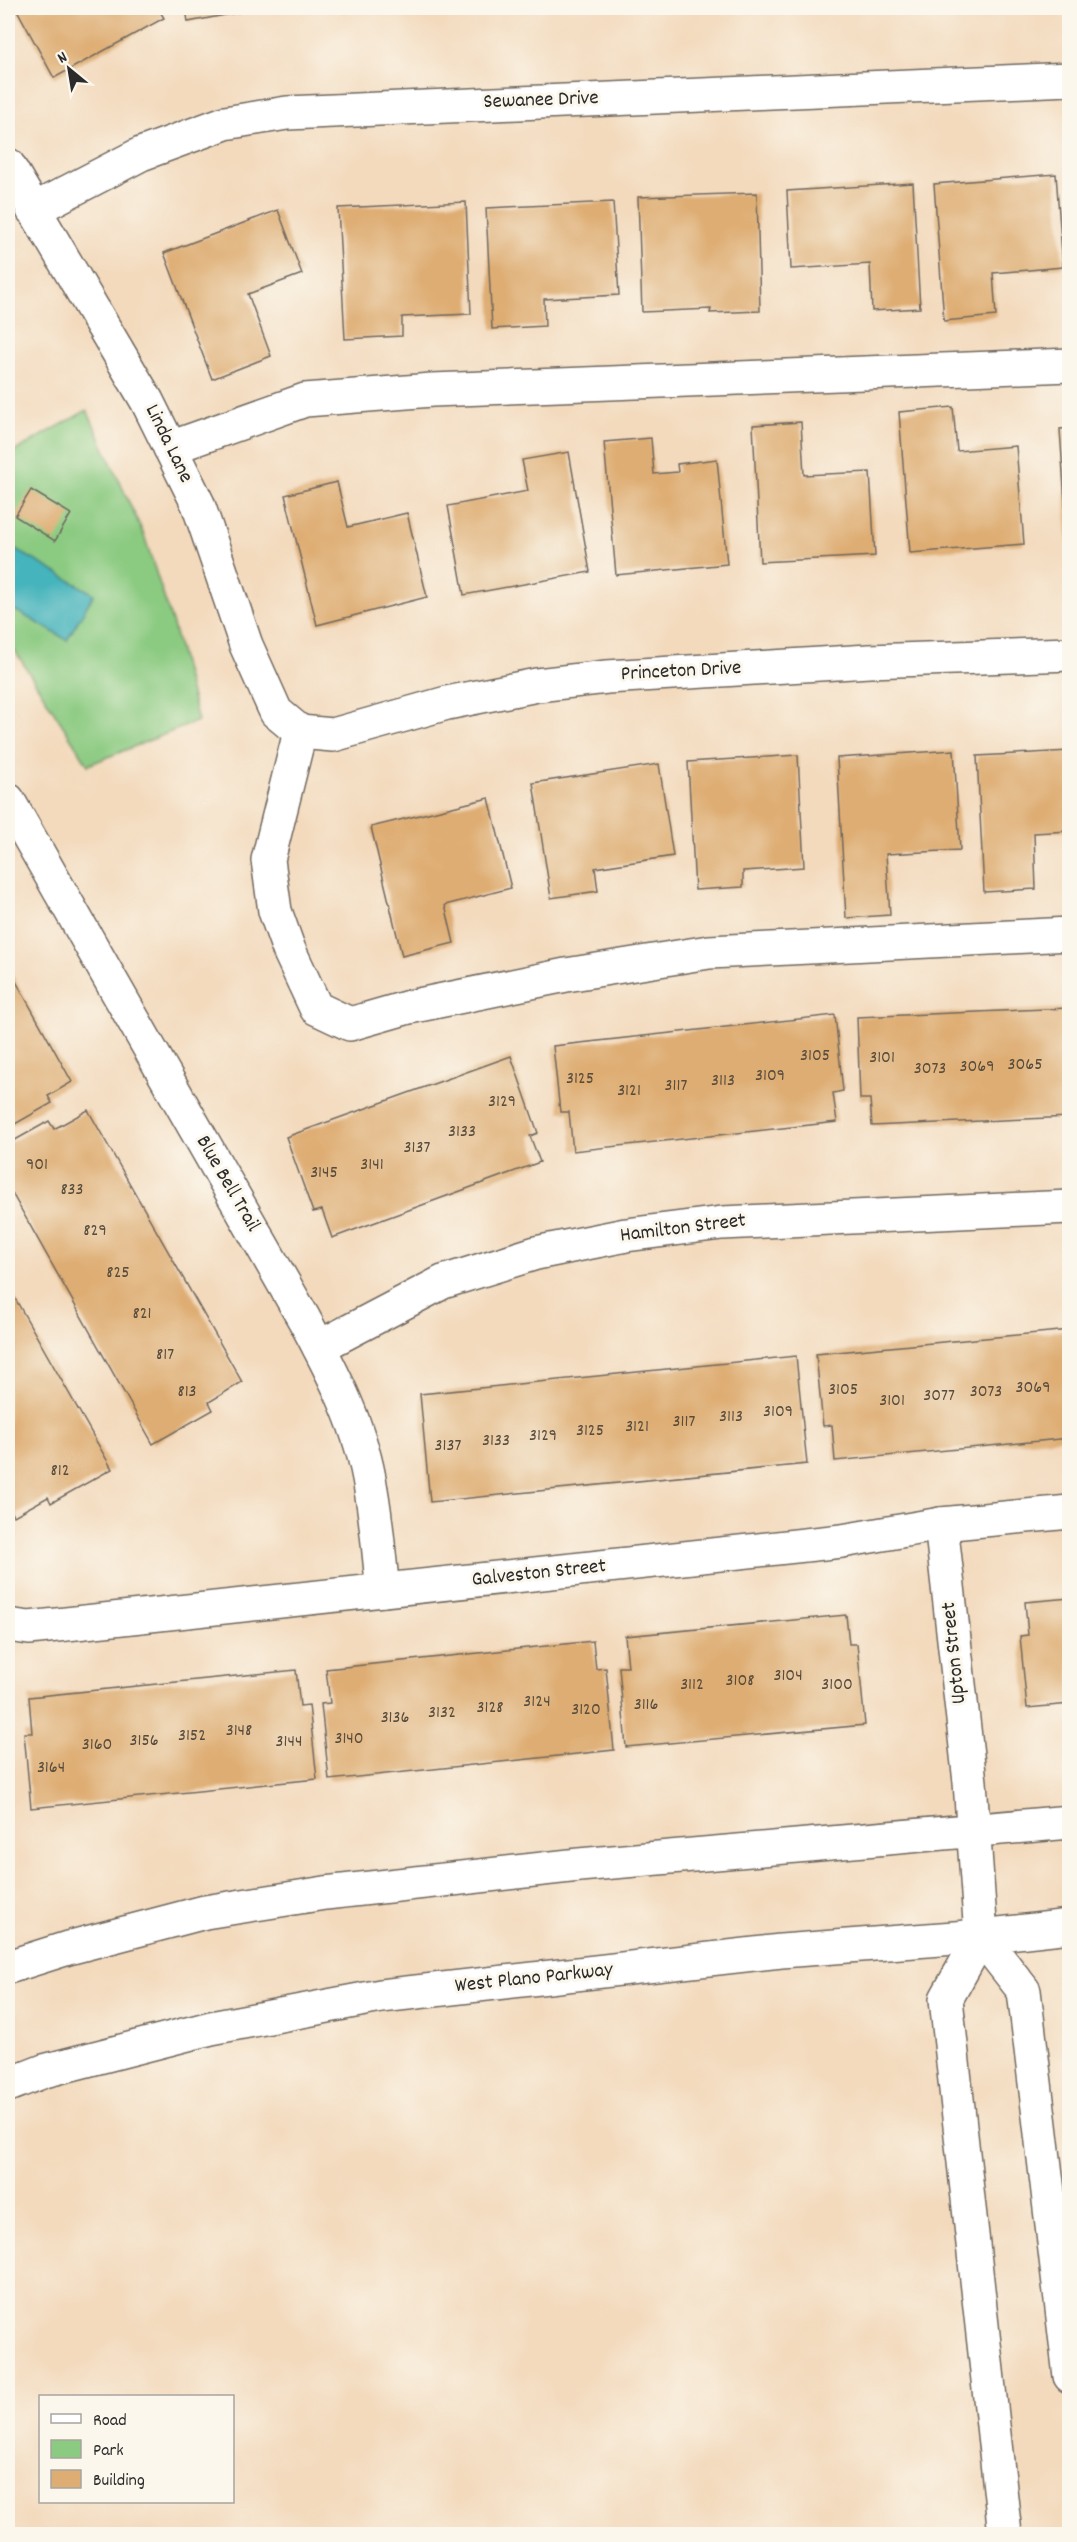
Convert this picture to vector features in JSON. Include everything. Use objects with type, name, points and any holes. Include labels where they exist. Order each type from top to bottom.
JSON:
[{"type":"street","name":"Sewanee Drive","points":[[33,210],[141,154],[225,123],[287,113],[1070,79]]},
{"type":"street","name":"Linda Lane","points":[[8,165],[147,401],[198,504],[246,645],[276,712],[300,732]]},
{"type":"street","points":[[170,448],[305,400],[432,390],[1070,365]]},
{"type":"street","name":"Princeton Drive","points":[[300,732],[333,735],[447,703],[537,685],[607,677],[869,661],[1070,654]]},
{"type":"street","points":[[300,732],[268,860],[275,911],[289,950],[316,1008],[350,1024],[409,1007],[555,977],[709,952],[1070,934]]},
{"type":"street","name":"Blue Bell Trail","points":[[8,800],[340,1386],[357,1434],[371,1488],[383,1590]]},
{"type":"street","name":"Hamilton Street","points":[[319,1347],[442,1282],[536,1253],[626,1235],[722,1223],[1070,1207]]},
{"type":"street","name":"Galveston Street","points":[[8,1626],[29,1628],[843,1541],[941,1524],[1070,1512]]},
{"type":"street","name":"Upton Street","points":[[941,1524],[970,1782],[981,1936]]},
{"type":"street","points":[[8,1967],[68,1948],[205,1912],[325,1893],[579,1864],[1070,1822]]},
{"type":"street","name":"West Plano Parkway","points":[[8,2085],[44,2071],[211,2028],[381,1996],[781,1951],[981,1936],[1070,1926]]},
{"type":"street","points":[[1005,2535],[946,1999],[981,1936],[1024,1991],[1070,2376]]},
{"type":"green space","points":[[87,410],[144,535],[173,625],[198,721],[88,765],[12,646],[8,644],[8,606],[67,640],[15,550],[8,563],[8,455]]},
{"type":"water","points":[[15,549],[94,594],[67,640],[8,606],[8,563]]},
{"type":"building","points":[[16,8],[158,8],[164,18],[54,78]]},
{"type":"building","points":[[186,8],[257,8],[257,9],[188,22]]},
{"type":"building","points":[[340,8],[372,8],[372,9],[341,12]]},
{"type":"building","points":[[1056,174],[1063,267],[993,273],[996,316],[944,321],[934,184]]},
{"type":"building","points":[[913,183],[920,308],[872,311],[870,264],[791,269],[787,191]]},
{"type":"building","points":[[757,193],[760,311],[710,313],[711,309],[642,312],[638,197]]},
{"type":"building","points":[[466,202],[471,314],[402,317],[402,336],[345,339],[338,208]]},
{"type":"building","points":[[613,202],[619,295],[544,299],[545,326],[492,329],[486,208]]},
{"type":"building","points":[[278,210],[302,274],[248,294],[271,356],[212,379],[164,253]]},
{"type":"building","points":[[953,407],[957,451],[1016,446],[1024,544],[910,553],[899,412]]},
{"type":"building","points":[[801,422],[804,475],[870,472],[875,556],[760,562],[753,425]]},
{"type":"building","points":[[1070,428],[1070,547],[1068,547],[1060,429]]},
{"type":"building","points":[[651,438],[654,474],[678,472],[677,464],[717,459],[727,564],[616,575],[604,442]]},
{"type":"building","points":[[569,452],[590,572],[464,595],[448,506],[528,491],[522,460]]},
{"type":"building","points":[[337,482],[348,527],[407,513],[427,597],[317,625],[285,495]]},
{"type":"building","points":[[31,490],[71,514],[55,541],[15,516]]},
{"type":"building","points":[[954,750],[960,850],[886,854],[890,915],[846,918],[837,758]]},
{"type":"building","points":[[1070,751],[1070,831],[1034,833],[1036,889],[984,892],[977,756]]},
{"type":"building","points":[[798,755],[804,867],[743,871],[743,887],[695,890],[688,762]]},
{"type":"building","points":[[659,764],[673,856],[595,868],[598,891],[551,898],[533,783]]},
{"type":"building","points":[[489,798],[511,888],[445,905],[454,943],[402,956],[371,827]]},
{"type":"building","points":[[8,967],[72,1082],[48,1096],[52,1103],[8,1128]]},
{"type":"building","points":[[1070,1008],[1070,1117],[872,1126],[870,1099],[860,1099],[857,1017]]},
{"type":"building","points":[[835,1015],[843,1091],[833,1093],[837,1122],[573,1151],[569,1112],[560,1112],[553,1046]]},
{"type":"building","points":[[511,1056],[538,1133],[530,1136],[540,1162],[332,1238],[322,1210],[313,1212],[286,1137]]},
{"type":"building","points":[[88,1110],[242,1382],[209,1402],[213,1410],[153,1444],[8,1186],[8,1144],[49,1121],[54,1129]]},
{"type":"building","points":[[8,1286],[112,1469],[51,1503],[48,1497],[14,1516],[8,1505]]},
{"type":"building","points":[[1070,1330],[1070,1438],[835,1461],[832,1425],[823,1426],[816,1354]]},
{"type":"building","points":[[796,1356],[807,1464],[430,1502],[420,1394]]},
{"type":"building","points":[[1070,1598],[1070,1704],[1027,1708],[1020,1636],[1028,1635],[1025,1602]]},
{"type":"building","points":[[846,1615],[849,1644],[857,1644],[865,1725],[626,1747],[619,1667],[628,1667],[625,1636]]},
{"type":"building","points":[[593,1641],[596,1669],[606,1668],[614,1750],[329,1780],[321,1704],[330,1703],[326,1669]]},
{"type":"building","points":[[296,1670],[300,1706],[309,1705],[317,1779],[31,1808],[24,1733],[32,1733],[29,1697]]}]
